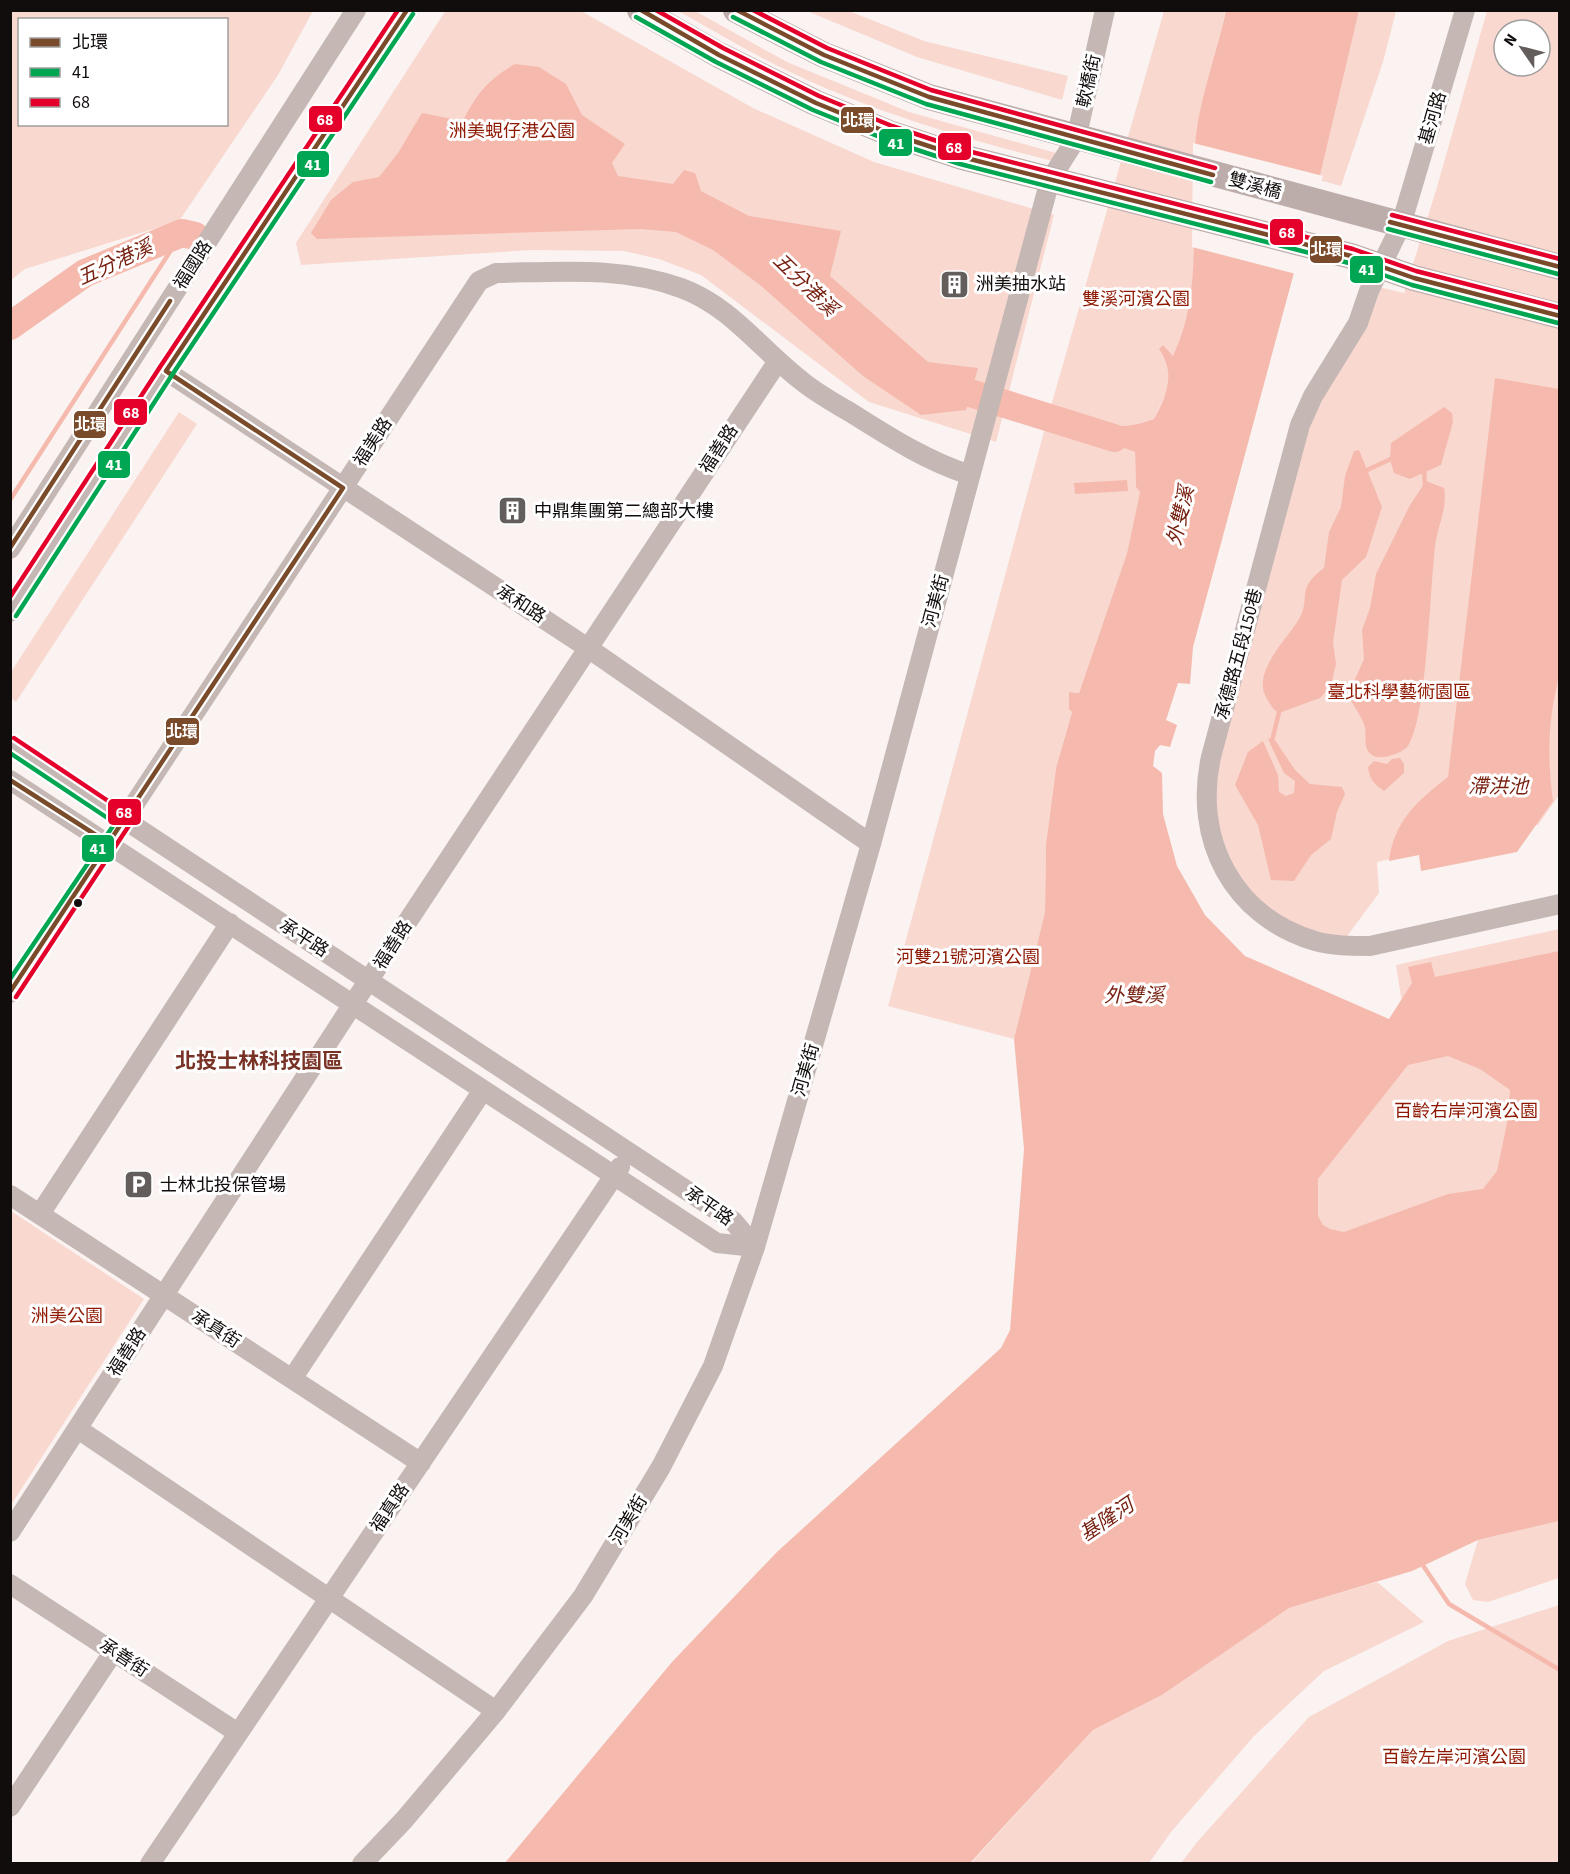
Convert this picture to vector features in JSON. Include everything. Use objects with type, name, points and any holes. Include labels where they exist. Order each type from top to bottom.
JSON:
[{"type":"main road","points":[[640,10],[728,60],[816,103],[889,133],[962,157],[1351,256],[1414,278],[1560,316]]},
{"type":"main road","name":"雙溪橋","points":[[736,10],[824,55],[929,97],[1076,139],[1560,267]]},
{"type":"street","name":"福國路","points":[[10,549],[356,10]]},
{"type":"street","name":"福國路","points":[[10,612],[166,371],[407,10]]},
{"type":"street","name":"軟橋街","points":[[1050,180],[1076,139],[1104,10]]},
{"type":"street","name":"基河路","points":[[1381,266],[1401,225],[1465,10]]},
{"type":"street","name":"河美街","points":[[362,1863],[404,1820],[496,1711],[584,1596],[661,1467],[713,1366],[755,1248],[871,844],[1050,180]]},
{"type":"street","name":"承德路五段150巷","points":[[1381,266],[1358,323],[1313,396],[1300,424],[1205,784],[1211,838],[1229,878],[1245,899],[1281,927],[1314,941],[1340,946],[1370,946],[1560,904]]},
{"type":"street","name":"福美路","points":[[10,993],[479,281],[496,273],[613,272],[644,276],[683,289],[710,303],[759,341],[778,361]]},
{"type":"street","points":[[778,361],[804,383],[913,452],[942,466],[970,475]]},
{"type":"street","name":"福善路","points":[[10,1532],[369,981],[778,361]]},
{"type":"street","name":"承和路","points":[[166,371],[588,648],[871,844]]},
{"type":"street","name":"承平路","points":[[10,744],[733,1221],[755,1248]]},
{"type":"street","name":"承平路","points":[[10,780],[717,1244],[755,1248]]},
{"type":"street","points":[[40,1214],[230,923]]},
{"type":"street","points":[[292,1379],[483,1090]]},
{"type":"street","name":"福真路","points":[[150,1863],[629,1152]]},
{"type":"street","name":"承真街","points":[[10,1195],[421,1463]]},
{"type":"street","points":[[78,1429],[496,1711]]},
{"type":"street","name":"承善街","points":[[10,1584],[238,1733]]},
{"type":"street","points":[[10,1807],[114,1651]]},
{"type":"green space","points":[[11,10],[313,10],[278,75],[179,221],[25,269],[11,280]]},
{"type":"green space","name":"洲美蜆仔港公園","points":[[446,10],[581,11],[753,108],[874,162],[1054,215],[996,442],[869,402],[701,275],[659,259],[624,251],[532,250],[301,265],[296,243]]},
{"type":"green space","points":[[678,11],[695,11],[787,62],[909,112],[1056,153],[1056,162],[951,133],[848,97],[769,61]]},
{"type":"green space","points":[[807,11],[849,11],[924,41],[1068,76],[1062,100],[917,57]]},
{"type":"green space","name":"河雙21號河濱公園","points":[[1164,11],[1226,11],[1206,88],[1197,135],[1192,291],[1187,322],[1179,346],[1167,360],[1170,384],[1154,419],[1119,426],[1085,416],[1092,437],[1135,452],[1136,487],[1140,492],[1127,553],[1079,693],[1069,692],[1072,711],[1056,768],[1046,844],[1045,912],[1014,1039],[888,1006],[1051,406]]},
{"type":"green space","points":[[1359,11],[1396,11],[1383,62],[1341,186],[1319,180]]},
{"type":"green space","name":"臺北科學藝術園區","points":[[1487,11],[1559,11],[1559,795],[1538,825],[1377,862],[1379,893],[1345,939],[1308,931],[1270,912],[1233,874],[1212,823],[1210,776],[1303,430],[1379,287],[1404,293]]},
{"type":"green space","points":[[179,412],[197,424],[16,702],[11,698],[11,672]]},
{"type":"green space","name":"百齡右岸河濱公園","points":[[1559,929],[1559,1187],[1324,1238],[1314,1206],[1313,1170],[1405,1023],[1396,965]]},
{"type":"green space","name":"洲美公園","points":[[11,1211],[144,1299],[11,1505]]},
{"type":"green space","points":[[1559,1521],[1559,1578],[1488,1602],[1473,1600],[1465,1584],[1478,1540]]},
{"type":"green space","points":[[1377,1582],[1424,1622],[1324,1671],[1254,1736],[1171,1832],[1149,1863],[970,1864],[1093,1730],[1162,1695],[1289,1608]]},
{"type":"green space","name":"百齡左岸河濱公園","points":[[1559,1605],[1559,1863],[1181,1863],[1309,1717],[1448,1641]]},
{"type":"water","points":[[1226,11],[1359,11],[1319,180],[1193,647],[1190,684],[1178,683],[1166,720],[1177,725],[1170,747],[1160,745],[1155,751],[1153,766],[1162,773],[1163,814],[1177,866],[1205,915],[1245,956],[1389,1019],[1412,983],[1408,967],[1431,962],[1435,977],[1559,951],[1559,1521],[1478,1540],[1412,1571],[1289,1608],[1162,1695],[1093,1730],[970,1863],[504,1864],[672,1662],[777,1552],[1001,1348],[1010,1330],[1024,1149],[1014,1039],[1045,912],[1046,844],[1056,768],[1072,712],[1069,709],[1069,692],[1079,693],[1127,553],[1140,492],[1136,487],[1135,452],[1092,437],[1077,428],[1085,416],[1119,426],[1154,419],[1166,393],[1167,367],[1159,349],[1163,345],[1173,356],[1183,330],[1189,303],[1193,275],[1196,135],[1205,88]],"holes":[[[1448,1056],[1480,1069],[1510,1090],[1508,1118],[1497,1171],[1483,1189],[1448,1194],[1344,1232],[1323,1225],[1318,1216],[1318,1179],[1408,1065]]]},
{"type":"water","points":[[515,64],[539,67],[566,84],[582,115],[625,144],[612,163],[618,176],[673,184],[684,170],[695,173],[701,191],[749,216],[841,231],[830,276],[928,362],[978,368],[966,410],[921,415],[863,376],[760,285],[713,250],[676,232],[640,229],[317,239],[311,233],[331,200],[353,182],[379,177],[398,153],[422,113],[463,121],[484,88]]},
{"type":"water","name":"滯洪池","points":[[1495,378],[1559,389],[1560,673],[1553,705],[1550,737],[1553,801],[1517,852],[1421,871],[1419,855],[1389,861],[1396,834],[1409,813],[1448,777]]},
{"type":"water","points":[[1444,407],[1452,413],[1453,422],[1441,465],[1410,479],[1394,473],[1390,460],[1391,443]]},
{"type":"water","points":[[1359,450],[1382,507],[1366,557],[1342,580],[1333,643],[1336,664],[1331,686],[1320,698],[1279,713],[1267,699],[1263,689],[1266,668],[1303,611],[1309,582],[1324,568],[1329,532],[1341,507],[1345,476],[1354,451]]},
{"type":"water","points":[[1127,480],[1128,491],[1075,494],[1074,483]]},
{"type":"water","points":[[1426,481],[1444,488],[1445,495],[1435,547],[1420,709],[1408,746],[1392,755],[1378,757],[1370,753],[1366,746],[1364,724],[1348,695],[1364,659],[1362,630],[1370,608],[1376,574],[1410,505]]},
{"type":"water","points":[[1273,737],[1295,770],[1310,784],[1342,787],[1345,794],[1337,812],[1331,839],[1311,855],[1294,881],[1271,880],[1258,825],[1235,785],[1248,752],[1263,741],[1278,775],[1279,792],[1286,796],[1294,793],[1295,781],[1284,773],[1268,739]]},
{"type":"water","points":[[1400,758],[1404,764],[1404,773],[1384,791],[1373,781],[1368,767],[1374,761],[1387,764],[1392,759]]},
{"type":"pier","points":[[1193,143],[1323,176],[1296,274],[1192,247]]},
{"type":"waterway","points":[[10,500],[182,233]]},
{"type":"waterway","name":"五分港溪","points":[[10,326],[85,273],[182,233],[195,236]]},
{"type":"waterway","name":"五分港溪","points":[[935,382],[1114,438]]},
{"type":"waterway","points":[[1365,475],[1367,470],[1393,458]]},
{"type":"waterway","points":[[1424,468],[1425,487]]},
{"type":"waterway","points":[[1273,737],[1280,708]]},
{"type":"waterway","points":[[1420,1561],[1449,1604],[1560,1670]]},
{"type":"transit line","name":"68","points":[[10,597],[398,10]]},
{"type":"transit line","name":"北環","points":[[10,992],[343,488],[166,371],[407,10]]},
{"type":"transit line","name":"北環","points":[[641,10],[719,55],[816,103],[889,133],[962,157],[1351,256],[1414,278],[1560,316]]},
{"type":"transit line","name":"68","points":[[656,10],[723,48],[819,96],[892,126],[964,150],[1353,249],[1416,271],[1560,308]]},
{"type":"transit line","name":"北環","points":[[737,10],[824,55],[929,97],[1213,175]]},
{"type":"transit line","name":"68","points":[[753,10],[827,48],[931,90],[1215,168]]},
{"type":"transit line","name":"41","points":[[16,616],[172,375],[413,14]]},
{"type":"transit line","name":"41","points":[[636,17],[716,62],[813,110],[887,140],[960,164],[1349,263],[1412,285],[1558,323]]},
{"type":"transit line","name":"41","points":[[733,17],[821,62],[926,104],[1211,182]]},
{"type":"transit line","name":"68","points":[[1392,215],[1560,259]]},
{"type":"transit line","name":"北環","points":[[1390,222],[1560,267]]},
{"type":"transit line","name":"41","points":[[1388,229],[1558,274]]},
{"type":"transit line","name":"北環","points":[[10,548],[170,301]]},
{"type":"transit line","name":"68","points":[[14,738],[129,815],[132,821],[16,997]]},
{"type":"transit line","name":"41","points":[[10,753],[115,823],[10,979]]},
{"type":"transit line","name":"北環","points":[[10,780],[110,844]]},
{"type":"place","name":"洲美抽水站","points":[[955,284]]},
{"type":"place","name":"中鼎集團第二總部大樓","points":[[513,511]]},
{"type":"place","name":"士林北投保管場","points":[[139,1185]]},
{"type":"district","name":"北投士林科技園區","points":[[259,1061]]},
{"type":"park label","name":"雙溪河濱公園","points":[[1136,299]]},
{"type":"water label","name":"外雙溪","points":[[1181,516]]},
{"type":"water label","name":"外雙溪","points":[[1134,996]]},
{"type":"water label","name":"基隆河","points":[[1107,1520]]}]
